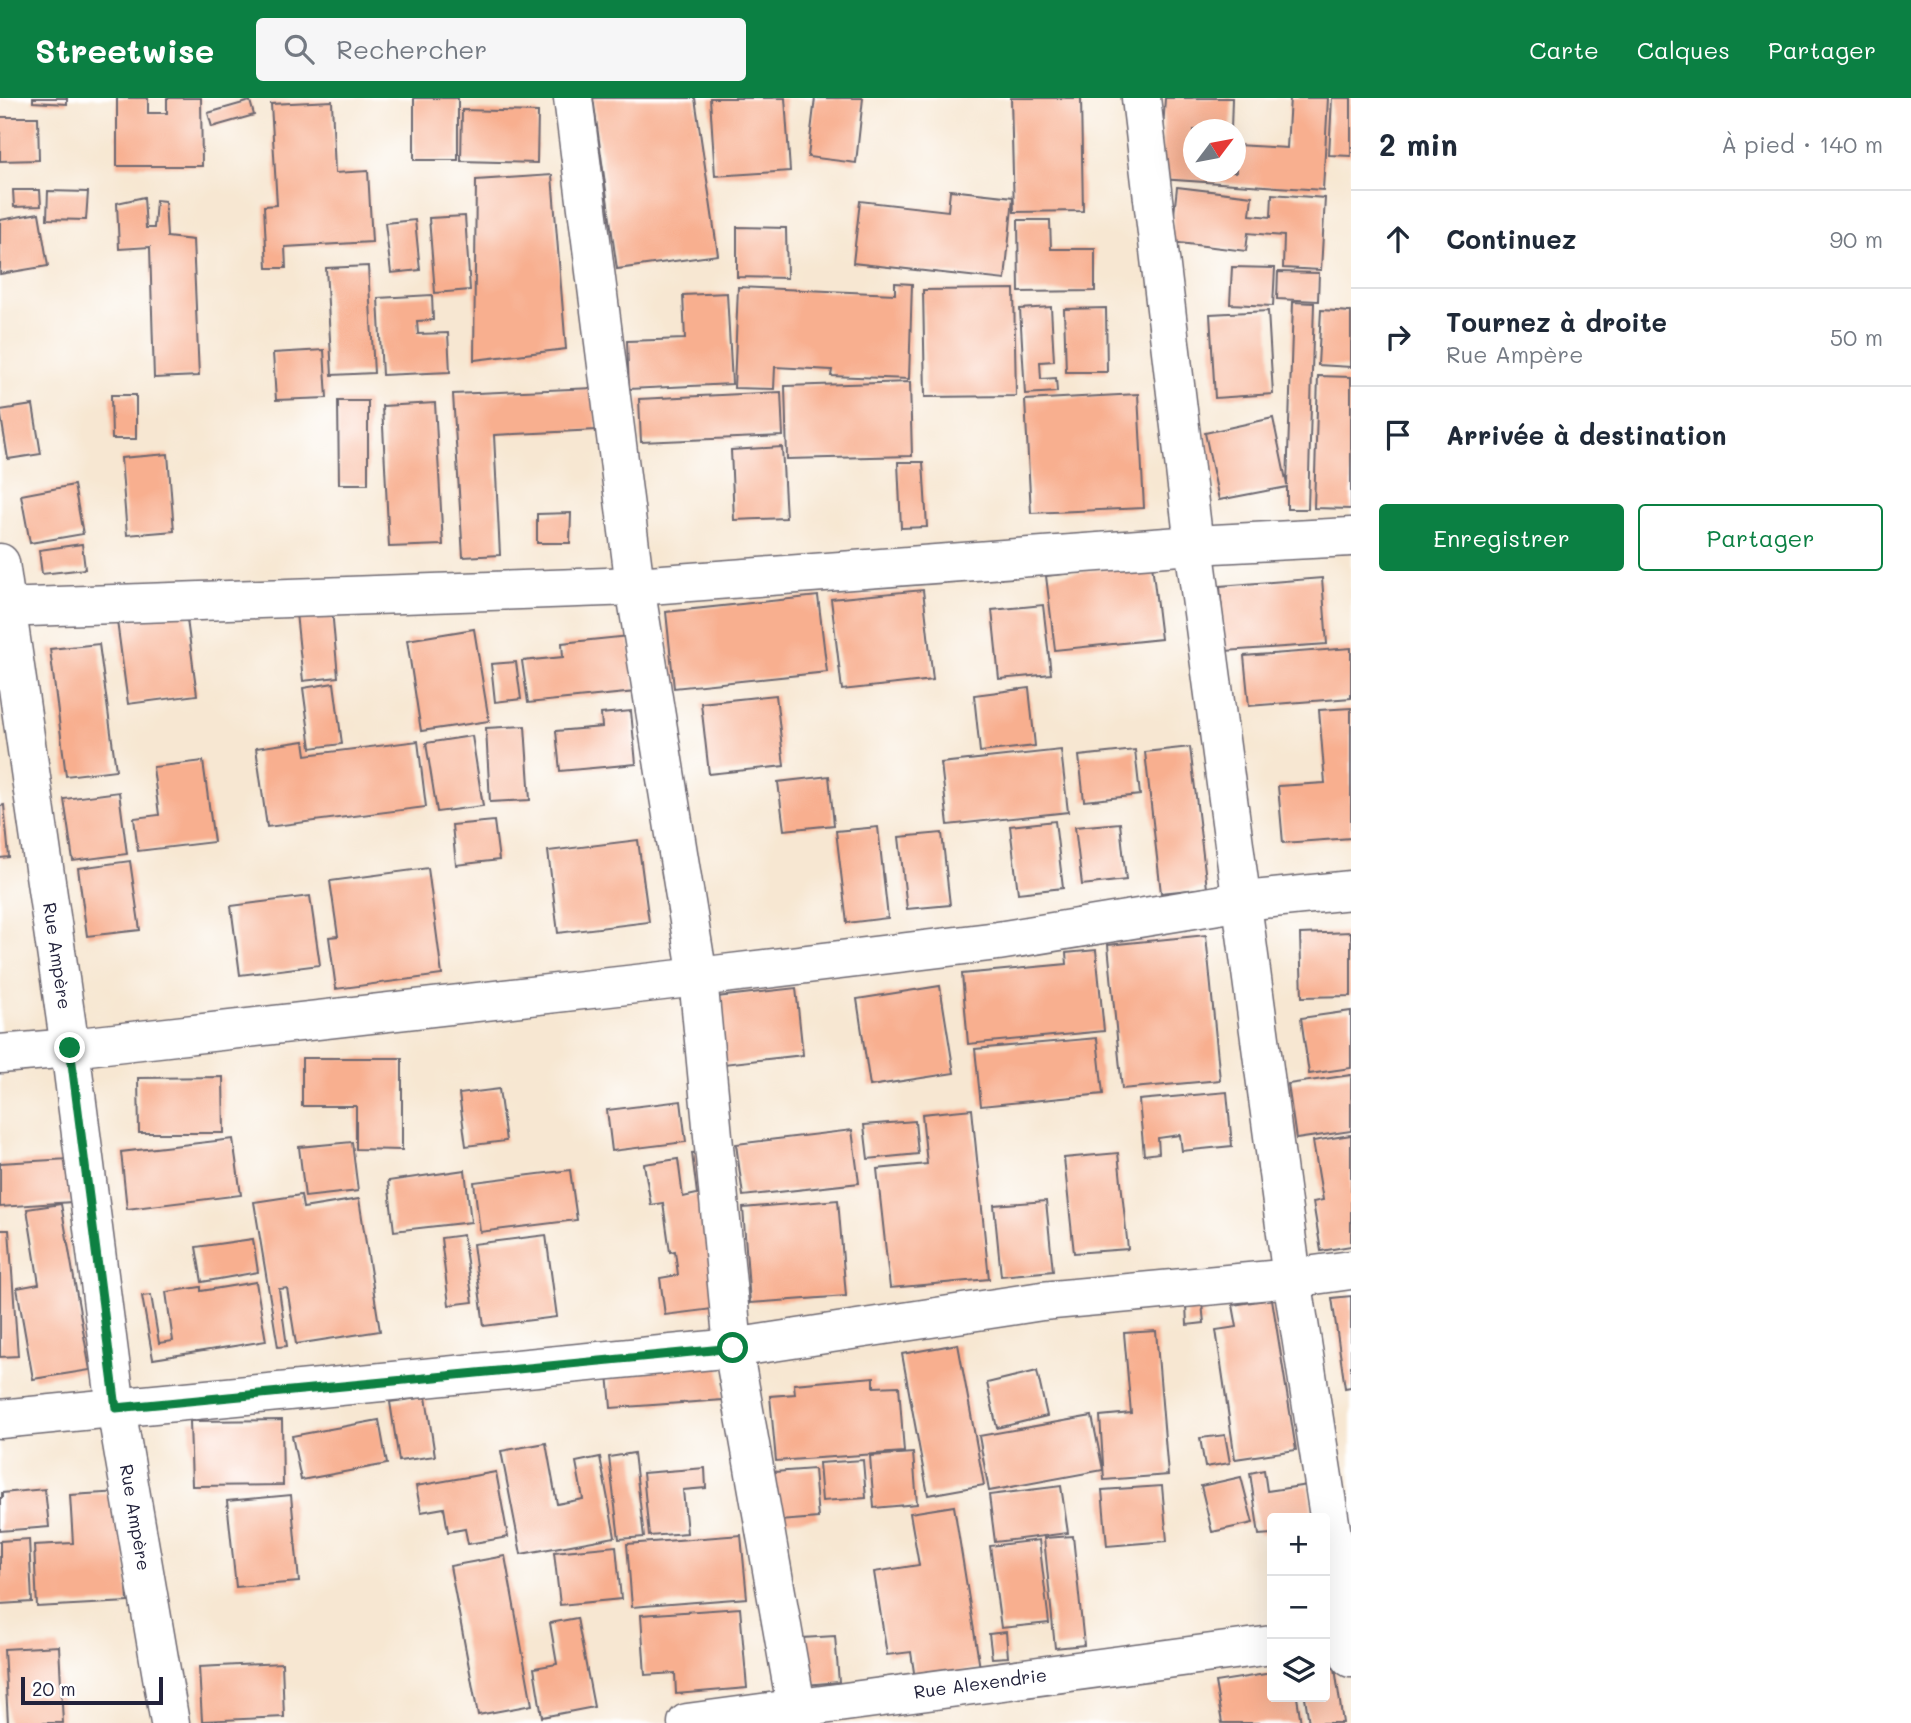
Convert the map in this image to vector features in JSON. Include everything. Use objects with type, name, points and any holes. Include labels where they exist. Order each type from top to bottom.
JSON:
[{"type":"street","points":[[573,98],[635,586],[698,977],[733,1348],[798,1716]]},
{"type":"street","points":[[1141,98],[1194,545],[1343,1641]]},
{"type":"street","points":[[4,608],[635,586],[1194,545],[1351,537]]},
{"type":"street","name":"Rue Ampère","points":[[0,564],[4,608],[70,1048],[116,1408],[170,1723]]},
{"type":"street","points":[[0,1054],[998,941],[1243,901],[1351,890]]},
{"type":"street","points":[[0,1419],[733,1348],[1042,1301],[1351,1270]]},
{"type":"street","name":"Rue Alexendrie","points":[[687,1723],[798,1716],[1267,1646]]},
{"type":"building","points":[[33,98],[67,98],[67,104],[33,102]]},
{"type":"building","points":[[117,98],[148,98],[148,113],[167,113],[167,98],[201,98],[202,166],[117,166]]},
{"type":"building","points":[[414,98],[458,98],[458,160],[414,160]]},
{"type":"building","points":[[593,98],[695,98],[718,255],[617,269]]},
{"type":"building","points":[[710,98],[785,98],[790,171],[715,176]]},
{"type":"building","points":[[815,98],[863,98],[856,163],[808,157]]},
{"type":"building","points":[[1011,98],[1081,98],[1083,211],[1014,212]]},
{"type":"building","points":[[1165,98],[1232,98],[1231,119],[1183,119],[1183,181],[1160,179]]},
{"type":"building","points":[[1290,98],[1328,98],[1323,190],[1204,182],[1246,182],[1246,146],[1287,148]]},
{"type":"building","points":[[1332,98],[1351,98],[1351,156],[1329,155]]},
{"type":"building","points":[[250,101],[254,115],[212,127],[208,113]]},
{"type":"building","points":[[332,101],[335,173],[368,171],[372,242],[285,247],[286,268],[267,268],[264,206],[277,205],[271,104]]},
{"type":"building","points":[[462,110],[538,112],[537,163],[461,161]]},
{"type":"building","points":[[0,117],[38,117],[39,160],[0,161]]},
{"type":"building","points":[[552,175],[566,349],[474,360],[476,180]]},
{"type":"building","points":[[1177,187],[1252,196],[1250,215],[1271,217],[1272,194],[1325,198],[1321,270],[1283,268],[1284,236],[1248,233],[1246,251],[1171,242]]},
{"type":"building","points":[[13,190],[40,190],[41,206],[14,207]]},
{"type":"building","points":[[950,190],[1013,197],[1005,280],[853,263],[860,201],[948,211]]},
{"type":"building","points":[[48,191],[88,192],[86,220],[47,219]]},
{"type":"building","points":[[144,197],[146,228],[154,228],[156,200],[165,201],[167,237],[193,240],[199,376],[154,378],[150,247],[119,249],[117,203]]},
{"type":"building","points":[[39,213],[48,266],[0,274],[0,220]]},
{"type":"building","points":[[465,216],[470,290],[435,293],[429,218]]},
{"type":"building","points":[[415,220],[420,270],[391,273],[385,223]]},
{"type":"building","points":[[1018,220],[1050,220],[1051,249],[1095,249],[1095,291],[1019,292]]},
{"type":"building","points":[[737,227],[786,228],[787,278],[737,277]]},
{"type":"building","points":[[368,266],[374,373],[332,375],[326,268]]},
{"type":"building","points":[[1232,267],[1275,268],[1273,306],[1230,304]]},
{"type":"building","points":[[1278,272],[1319,273],[1318,301],[1277,299]]},
{"type":"building","points":[[895,283],[912,284],[909,379],[831,376],[832,370],[775,367],[774,389],[734,388],[738,287],[895,294]]},
{"type":"building","points":[[1014,289],[1016,396],[925,397],[923,290]]},
{"type":"building","points":[[727,293],[732,384],[629,389],[627,341],[685,339],[683,295]]},
{"type":"building","points":[[432,295],[433,320],[417,321],[418,334],[448,333],[450,372],[382,375],[378,298]]},
{"type":"building","points":[[1293,302],[1314,303],[1308,509],[1287,509],[1287,487],[1219,500],[1205,433],[1273,418],[1287,485]]},
{"type":"building","points":[[1051,307],[1054,361],[1040,362],[1041,379],[1056,378],[1057,392],[1025,394],[1020,309]]},
{"type":"building","points":[[1106,308],[1107,372],[1066,372],[1064,309]]},
{"type":"building","points":[[1321,310],[1351,312],[1351,367],[1318,365]]},
{"type":"building","points":[[1268,311],[1273,394],[1215,398],[1210,314]]},
{"type":"building","points":[[324,350],[327,398],[276,400],[273,353]]},
{"type":"building","points":[[1318,376],[1351,377],[1351,509],[1314,508]]},
{"type":"building","points":[[910,382],[912,456],[787,459],[785,386]]},
{"type":"building","points":[[594,388],[597,430],[494,435],[500,555],[463,557],[453,394]]},
{"type":"building","points":[[781,392],[783,436],[641,442],[639,399]]},
{"type":"building","points":[[1138,394],[1144,508],[1031,513],[1025,400]]},
{"type":"building","points":[[111,395],[136,395],[136,439],[112,439]]},
{"type":"building","points":[[338,401],[368,401],[368,484],[339,484]]},
{"type":"building","points":[[435,403],[443,545],[389,547],[382,406]]},
{"type":"building","points":[[33,405],[41,454],[8,459],[0,410]]},
{"type":"building","points":[[782,447],[786,518],[734,520],[731,450]]},
{"type":"building","points":[[168,454],[174,531],[127,535],[121,458]]},
{"type":"building","points":[[898,462],[923,462],[927,527],[901,528]]},
{"type":"building","points":[[74,485],[83,534],[30,543],[21,495]]},
{"type":"building","points":[[571,513],[570,543],[537,543],[537,514]]},
{"type":"building","points":[[82,544],[85,569],[42,574],[39,550]]},
{"type":"building","points":[[1152,564],[1161,639],[1055,650],[1046,576]]},
{"type":"building","points":[[1322,578],[1327,644],[1225,651],[1220,586]]},
{"type":"building","points":[[923,590],[933,680],[842,690],[831,599]]},
{"type":"building","points":[[818,596],[827,672],[674,688],[666,612]]},
{"type":"building","points":[[1043,605],[1051,674],[999,679],[992,610]]},
{"type":"building","points":[[332,609],[338,677],[303,681],[296,613]]},
{"type":"building","points":[[186,612],[197,695],[128,704],[117,621]]},
{"type":"building","points":[[474,629],[489,721],[421,731],[407,640]]},
{"type":"building","points":[[629,636],[635,692],[528,703],[522,661],[563,657],[562,643]]},
{"type":"building","points":[[99,644],[116,770],[66,776],[50,649]]},
{"type":"building","points":[[1351,648],[1351,698],[1249,706],[1244,656]]},
{"type":"building","points":[[516,662],[521,699],[495,702],[491,664]]},
{"type":"building","points":[[334,683],[342,744],[311,748],[303,688]]},
{"type":"building","points":[[1029,688],[1035,746],[980,752],[974,695]]},
{"type":"building","points":[[776,695],[784,766],[709,774],[701,703]]},
{"type":"building","points":[[1351,708],[1351,838],[1283,843],[1278,786],[1325,783],[1319,710]]},
{"type":"building","points":[[631,711],[636,764],[560,771],[556,731],[602,727],[601,714]]},
{"type":"building","points":[[525,726],[530,800],[490,802],[486,728]]},
{"type":"building","points":[[472,736],[483,806],[437,812],[426,743]]},
{"type":"building","points":[[304,741],[306,755],[418,741],[426,807],[267,827],[256,748]]},
{"type":"building","points":[[1190,747],[1207,888],[1161,893],[1145,752]]},
{"type":"building","points":[[1061,750],[1068,812],[948,825],[941,763]]},
{"type":"building","points":[[1135,750],[1140,795],[1084,801],[1079,756]]},
{"type":"building","points":[[203,761],[214,842],[138,851],[134,818],[159,815],[153,767]]},
{"type":"building","points":[[829,776],[834,825],[784,830],[778,782]]},
{"type":"building","points":[[119,792],[127,854],[73,861],[64,799]]},
{"type":"building","points":[[4,805],[9,857],[0,858],[0,806]]},
{"type":"building","points":[[494,821],[499,860],[456,865],[452,825]]},
{"type":"building","points":[[1055,821],[1063,888],[1018,893],[1010,826]]},
{"type":"building","points":[[1120,823],[1126,880],[1082,885],[1075,827]]},
{"type":"building","points":[[878,827],[888,918],[847,923],[836,831]]},
{"type":"building","points":[[942,833],[950,905],[907,909],[899,837]]},
{"type":"building","points":[[638,840],[649,922],[558,933],[548,851]]},
{"type":"building","points":[[130,861],[140,930],[87,936],[78,868]]},
{"type":"building","points":[[428,868],[442,975],[336,989],[329,937],[338,936],[330,881]]},
{"type":"building","points":[[310,896],[320,965],[240,975],[231,906]]},
{"type":"building","points":[[1351,932],[1351,996],[1302,997],[1300,934]]},
{"type":"building","points":[[1206,935],[1220,1080],[1122,1089],[1108,945]]},
{"type":"building","points":[[1096,950],[1104,1031],[968,1044],[962,974],[1067,964],[1066,953]]},
{"type":"building","points":[[940,986],[954,1073],[870,1086],[857,999]]},
{"type":"building","points":[[796,988],[803,1055],[724,1064],[717,997]]},
{"type":"building","points":[[1351,1011],[1351,1068],[1309,1074],[1301,1018]]},
{"type":"building","points":[[1097,1038],[1103,1094],[981,1106],[975,1049]]},
{"type":"building","points":[[302,1058],[402,1058],[402,1150],[356,1149],[356,1106],[302,1106]]},
{"type":"building","points":[[1351,1075],[1351,1131],[1296,1139],[1288,1084]]},
{"type":"building","points":[[223,1077],[224,1133],[139,1133],[138,1078]]},
{"type":"building","points":[[499,1089],[506,1141],[466,1146],[459,1094]]},
{"type":"building","points":[[1227,1092],[1232,1146],[1182,1151],[1180,1135],[1158,1138],[1159,1153],[1144,1155],[1139,1100]]},
{"type":"building","points":[[681,1101],[686,1142],[612,1151],[607,1110]]},
{"type":"building","points":[[972,1109],[989,1279],[890,1288],[877,1169],[927,1164],[922,1114]]},
{"type":"building","points":[[915,1121],[918,1154],[868,1159],[864,1125]]},
{"type":"building","points":[[852,1130],[859,1183],[743,1196],[736,1144]]},
{"type":"building","points":[[1351,1135],[1351,1246],[1321,1251],[1313,1202],[1323,1200],[1313,1141]]},
{"type":"building","points":[[233,1139],[241,1195],[127,1209],[121,1152]]},
{"type":"building","points":[[352,1142],[358,1191],[305,1197],[299,1147]]},
{"type":"building","points":[[701,1152],[721,1308],[665,1315],[660,1278],[678,1275],[675,1251],[670,1252],[663,1203],[651,1205],[644,1164],[678,1159],[683,1197],[697,1194],[692,1153]]},
{"type":"building","points":[[1118,1153],[1128,1249],[1074,1253],[1064,1158]]},
{"type":"building","points":[[69,1159],[72,1202],[0,1207],[0,1163]]},
{"type":"building","points":[[465,1170],[471,1222],[394,1231],[388,1181]]},
{"type":"building","points":[[570,1170],[577,1220],[480,1232],[474,1182]]},
{"type":"building","points":[[301,1195],[303,1208],[359,1199],[380,1331],[296,1344],[287,1288],[279,1289],[287,1346],[278,1347],[254,1202]]},
{"type":"building","points":[[838,1200],[846,1296],[750,1303],[743,1208]]},
{"type":"building","points":[[1046,1201],[1053,1271],[1001,1276],[994,1205]]},
{"type":"building","points":[[61,1204],[90,1370],[33,1379],[17,1288],[39,1284],[27,1209]]},
{"type":"building","points":[[0,1230],[9,1230],[18,1356],[0,1357]]},
{"type":"building","points":[[463,1235],[473,1302],[449,1305],[441,1238]]},
{"type":"building","points":[[546,1235],[557,1317],[484,1326],[473,1244]]},
{"type":"building","points":[[253,1239],[258,1272],[202,1282],[196,1247]]},
{"type":"building","points":[[256,1282],[266,1341],[153,1359],[142,1296],[151,1295],[159,1343],[173,1341],[166,1292],[201,1287],[201,1291]]},
{"type":"building","points":[[1351,1296],[1351,1387],[1345,1388],[1332,1298]]},
{"type":"building","points":[[1272,1299],[1296,1450],[1235,1459],[1216,1330],[1237,1327],[1233,1305]]},
{"type":"building","points":[[1202,1303],[1204,1323],[1187,1325],[1186,1305]]},
{"type":"building","points":[[1156,1331],[1168,1475],[1104,1480],[1100,1416],[1131,1413],[1124,1333]]},
{"type":"building","points":[[958,1344],[984,1485],[928,1495],[902,1354]]},
{"type":"building","points":[[719,1364],[723,1400],[611,1408],[608,1373]]},
{"type":"building","points":[[1037,1371],[1047,1416],[997,1428],[987,1383]]},
{"type":"building","points":[[874,1377],[874,1387],[899,1386],[904,1452],[776,1461],[770,1396],[795,1394],[794,1384]]},
{"type":"building","points":[[426,1397],[435,1456],[399,1461],[390,1402]]},
{"type":"building","points":[[1092,1416],[1103,1470],[989,1491],[979,1436]]},
{"type":"building","points":[[282,1420],[283,1485],[192,1486],[190,1421]]},
{"type":"building","points":[[379,1420],[387,1464],[301,1480],[292,1436]]},
{"type":"building","points":[[1225,1435],[1230,1463],[1205,1467],[1200,1438]]},
{"type":"building","points":[[546,1443],[557,1504],[583,1499],[576,1462],[600,1457],[615,1537],[521,1554],[501,1451]]},
{"type":"building","points":[[634,1453],[644,1537],[619,1539],[609,1457]]},
{"type":"building","points":[[913,1453],[917,1504],[874,1508],[870,1456]]},
{"type":"building","points":[[863,1460],[866,1498],[822,1501],[819,1463]]},
{"type":"building","points":[[705,1468],[706,1488],[683,1490],[687,1533],[649,1536],[643,1473]]},
{"type":"building","points":[[814,1469],[818,1518],[779,1521],[774,1472]]},
{"type":"building","points":[[1264,1470],[1267,1491],[1308,1485],[1312,1513],[1267,1513],[1267,1534],[1259,1535],[1250,1473]]},
{"type":"building","points":[[496,1472],[508,1537],[468,1544],[465,1529],[448,1532],[444,1508],[421,1512],[416,1486]]},
{"type":"building","points":[[1241,1477],[1253,1523],[1212,1532],[1201,1486]]},
{"type":"building","points":[[1061,1486],[1068,1533],[995,1542],[989,1495]]},
{"type":"building","points":[[1162,1486],[1167,1541],[1107,1546],[1102,1490]]},
{"type":"building","points":[[45,1489],[49,1527],[0,1531],[2,1493]]},
{"type":"building","points":[[122,1492],[128,1602],[37,1607],[34,1545],[73,1543],[70,1495]]},
{"type":"building","points":[[291,1495],[299,1582],[236,1587],[227,1501]]},
{"type":"building","points":[[954,1506],[980,1668],[915,1679],[911,1652],[887,1655],[874,1572],[919,1565],[910,1513]]},
{"type":"building","points":[[741,1535],[747,1598],[632,1607],[627,1544]]},
{"type":"building","points":[[1073,1536],[1084,1645],[1055,1648],[1044,1538]]},
{"type":"building","points":[[29,1539],[32,1602],[0,1604],[0,1541]]},
{"type":"building","points":[[1039,1540],[1049,1623],[1001,1628],[990,1546]]},
{"type":"building","points":[[616,1546],[621,1599],[560,1605],[554,1552]]},
{"type":"building","points":[[505,1556],[532,1705],[478,1715],[450,1566]]},
{"type":"building","points":[[740,1608],[747,1688],[676,1694],[675,1673],[645,1675],[641,1615]]},
{"type":"building","points":[[577,1618],[594,1707],[542,1717],[534,1668],[557,1664],[550,1623]]},
{"type":"building","points":[[1006,1632],[1008,1657],[992,1658],[989,1634]]},
{"type":"building","points":[[835,1636],[839,1682],[805,1685],[802,1638]]},
{"type":"building","points":[[59,1646],[63,1723],[8,1723],[4,1649]]},
{"type":"building","points":[[282,1663],[284,1717],[202,1721],[199,1667]]},
{"type":"building","points":[[1330,1668],[1335,1668],[1343,1723],[1309,1723],[1306,1702],[1330,1702]]},
{"type":"building","points":[[1267,1674],[1267,1702],[1298,1702],[1301,1723],[1222,1723],[1215,1682]]},
{"type":"route","points":[[70,1048],[116,1408],[733,1348]]}]
